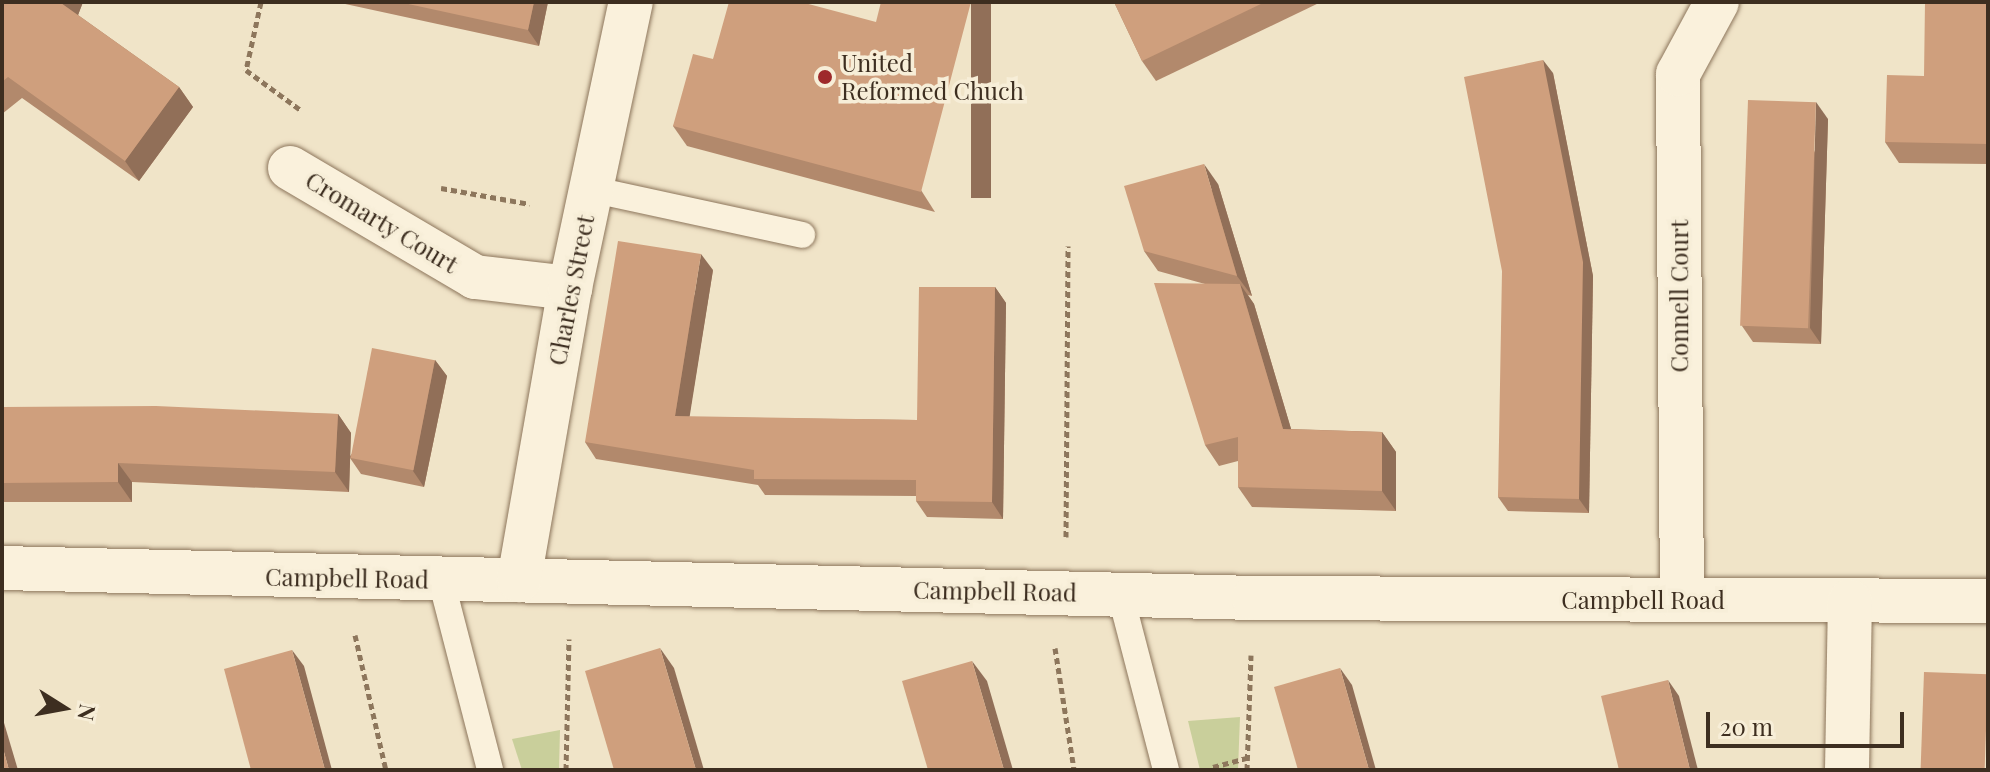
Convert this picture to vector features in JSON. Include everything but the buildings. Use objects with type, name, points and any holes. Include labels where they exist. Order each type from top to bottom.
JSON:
[{"type":"street","name":"Charles Street","points":[[519,580],[570,288],[631,2]]},
{"type":"street","name":"Connell Court","points":[[1682,600],[1678,74],[1717,2]]},
{"type":"street","name":"Cromarty Court","points":[[290,168],[475,277],[570,288]]},
{"type":"street","name":"Campbell Road","points":[[2,568],[342,579],[519,580],[571,585],[1120,593],[1254,598],[1988,601]]},
{"type":"street","points":[[1847,770],[1850,601]]},
{"type":"lane","points":[[588,202],[802,235]]},
{"type":"lane","points":[[441,580],[490,770]]},
{"type":"lane","points":[[1120,593],[1166,770]]},
{"type":"path","points":[[261,2],[246,70],[309,116]]},
{"type":"path","points":[[425,185],[588,202]]},
{"type":"path","points":[[1068,246],[1056,592],[1074,770]]},
{"type":"path","points":[[342,579],[386,770]]},
{"type":"path","points":[[566,770],[571,585]]},
{"type":"path","points":[[1247,770],[1254,598]]},
{"type":"path","points":[[1201,770],[1247,758]]},
{"type":"green space","points":[[1240,717],[1238,770],[1200,770],[1188,721]]},
{"type":"green space","points":[[560,730],[559,770],[522,770],[512,739]]},
{"type":"place","name":"United Reformed Chuch","points":[[825,77]]}]
